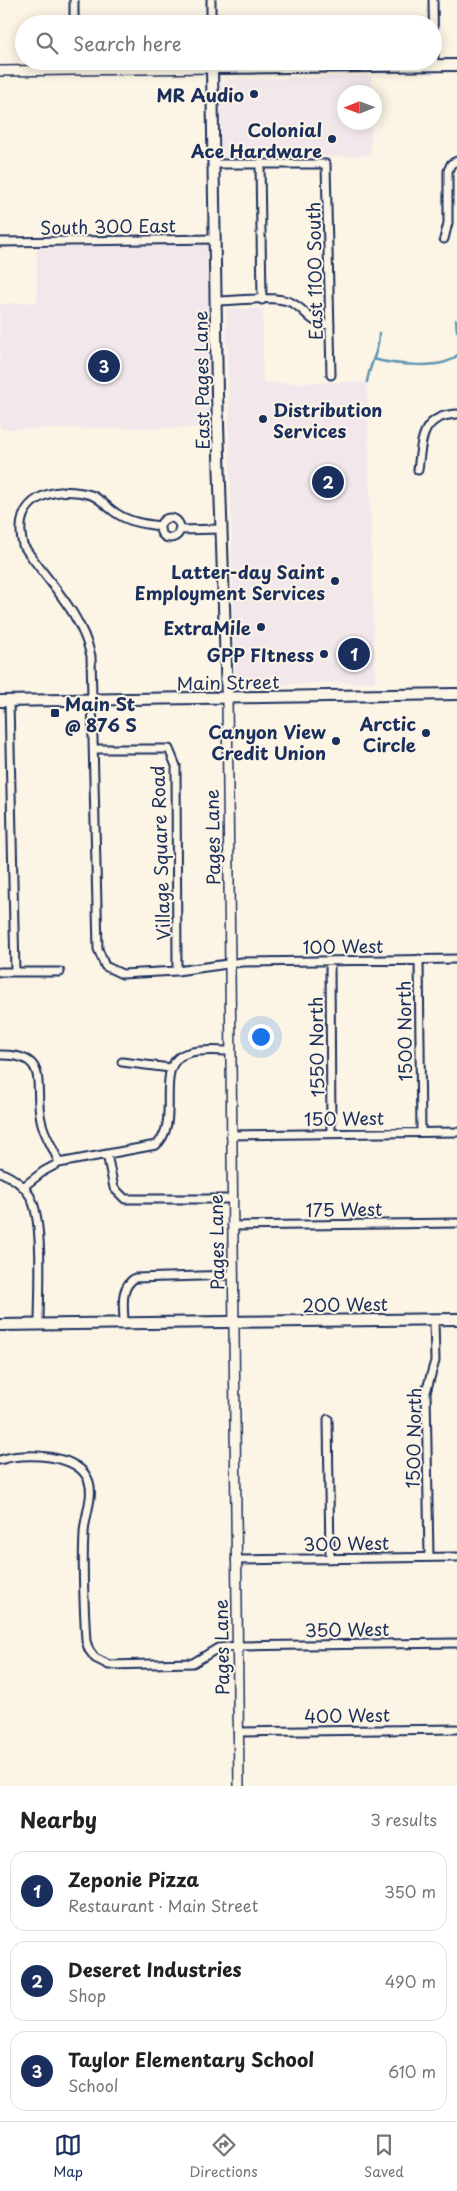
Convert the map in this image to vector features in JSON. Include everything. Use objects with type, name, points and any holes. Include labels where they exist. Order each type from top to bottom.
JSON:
[{"type":"main road","points":[[442,66],[457,65]]},
{"type":"main road","name":"East Pages Lane","points":[[212,70],[216,239],[215,301],[226,698]]},
{"type":"main road","name":"Main Street","points":[[4,701],[457,694]]},
{"type":"main road","name":"200 West","points":[[124,1323],[457,1319]]},
{"type":"main road","points":[[0,1324],[124,1323]]},
{"type":"street","points":[[74,0],[74,15]]},
{"type":"street","points":[[211,0],[212,15]]},
{"type":"street","points":[[433,0],[433,15]]},
{"type":"street","points":[[0,71],[15,70]]},
{"type":"street","name":"East 1100 South","points":[[260,163],[323,162],[327,167],[331,375]]},
{"type":"street","points":[[214,164],[260,163],[262,300]]},
{"type":"street","points":[[444,239],[448,223],[448,174],[454,163]]},
{"type":"street","name":"South 300 East","points":[[0,242],[216,239]]},
{"type":"street","points":[[215,301],[262,300],[290,302],[312,321],[330,326]]},
{"type":"street","points":[[418,470],[422,438],[427,427],[440,417],[457,414]]},
{"type":"street","name":"100 West","points":[[160,526],[132,522],[116,514],[93,495],[65,491],[44,494],[32,502],[21,519],[20,532],[23,545],[73,613],[87,638],[92,665],[98,949],[105,966],[122,974],[177,971],[229,963],[457,959]]},
{"type":"street","points":[[172,518],[178,523],[179,530],[176,535],[169,538],[162,534],[160,526],[163,520],[172,518]]},
{"type":"street","points":[[179,530],[221,529]]},
{"type":"street","name":"Pages Lane","points":[[226,698],[239,1786]]},
{"type":"street","points":[[4,701],[15,972]]},
{"type":"street","name":"Village Square Road","points":[[94,749],[169,749],[176,766],[177,971]]},
{"type":"street","name":"1500 North","points":[[419,959],[421,1132]]},
{"type":"street","name":"1550 North","points":[[330,961],[331,1134]]},
{"type":"street","points":[[0,972],[60,972]]},
{"type":"street","points":[[23,1187],[39,1174],[58,1163],[151,1146],[163,1138],[167,1123],[170,1068],[176,1060],[189,1053],[230,1051]]},
{"type":"street","points":[[0,1055],[21,1056],[31,1062],[36,1069],[41,1123],[58,1163]]},
{"type":"street","points":[[122,1062],[170,1068]]},
{"type":"street","name":"150 West","points":[[231,1135],[457,1132]]},
{"type":"street","points":[[107,1154],[114,1188],[125,1199],[232,1198]]},
{"type":"street","points":[[0,1172],[13,1178],[23,1187],[32,1201],[37,1217],[39,1324]]},
{"type":"street","name":"175 West","points":[[232,1226],[457,1223]]},
{"type":"street","points":[[124,1323],[124,1291],[129,1282],[135,1278],[233,1275]]},
{"type":"street","name":"1500 North","points":[[428,1557],[426,1392],[434,1361],[434,1320]]},
{"type":"street","points":[[328,1419],[330,1558]]},
{"type":"street","name":"350 West","points":[[0,1460],[18,1454],[38,1455],[74,1464],[88,1480],[90,1492],[83,1542],[86,1634],[89,1650],[94,1658],[109,1665],[188,1664],[198,1661],[218,1648],[237,1646],[457,1643]]},
{"type":"street","name":"300 West","points":[[236,1560],[457,1556]]},
{"type":"street","name":"400 West","points":[[238,1732],[457,1729]]},
{"type":"shaded area","points":[[371,76],[371,85],[337,85],[337,130],[371,130],[371,153],[364,156],[221,158],[220,84],[229,80]]},
{"type":"shaded area","points":[[207,244],[210,428],[0,429],[0,304],[37,302],[37,248]]},
{"type":"shaded area","points":[[226,308],[263,309],[263,383],[367,382],[375,682],[242,685],[235,678]]},
{"type":"waterway","points":[[456,320],[457,331]]},
{"type":"waterway","points":[[367,382],[378,345],[379,333]]},
{"type":"waterway","points":[[373,359],[392,363],[430,365],[451,360],[457,355]]},
{"type":"place","name":"MR Audio","points":[[254,94]]},
{"type":"place","name":"Colonial Ace Hardware","points":[[332,139]]},
{"type":"place","name":"Taylor Elementary School","points":[[104,366]]},
{"type":"place","name":"Distribution Services","points":[[263,419]]},
{"type":"place","name":"Deseret Industries","points":[[328,482]]},
{"type":"place","name":"Latter-day Saint Employment Services","points":[[335,581]]},
{"type":"place","name":"ExtraMile","points":[[261,627]]},
{"type":"place","name":"GPP FItness","points":[[324,654]]},
{"type":"place","name":"Zeponie Pizza","points":[[354,654]]},
{"type":"place","name":"Main St @ 876 S","points":[[55,713]]},
{"type":"place","name":"Arctic Circle","points":[[426,733]]},
{"type":"place","name":"Canyon View Credit Union","points":[[336,741]]}]
